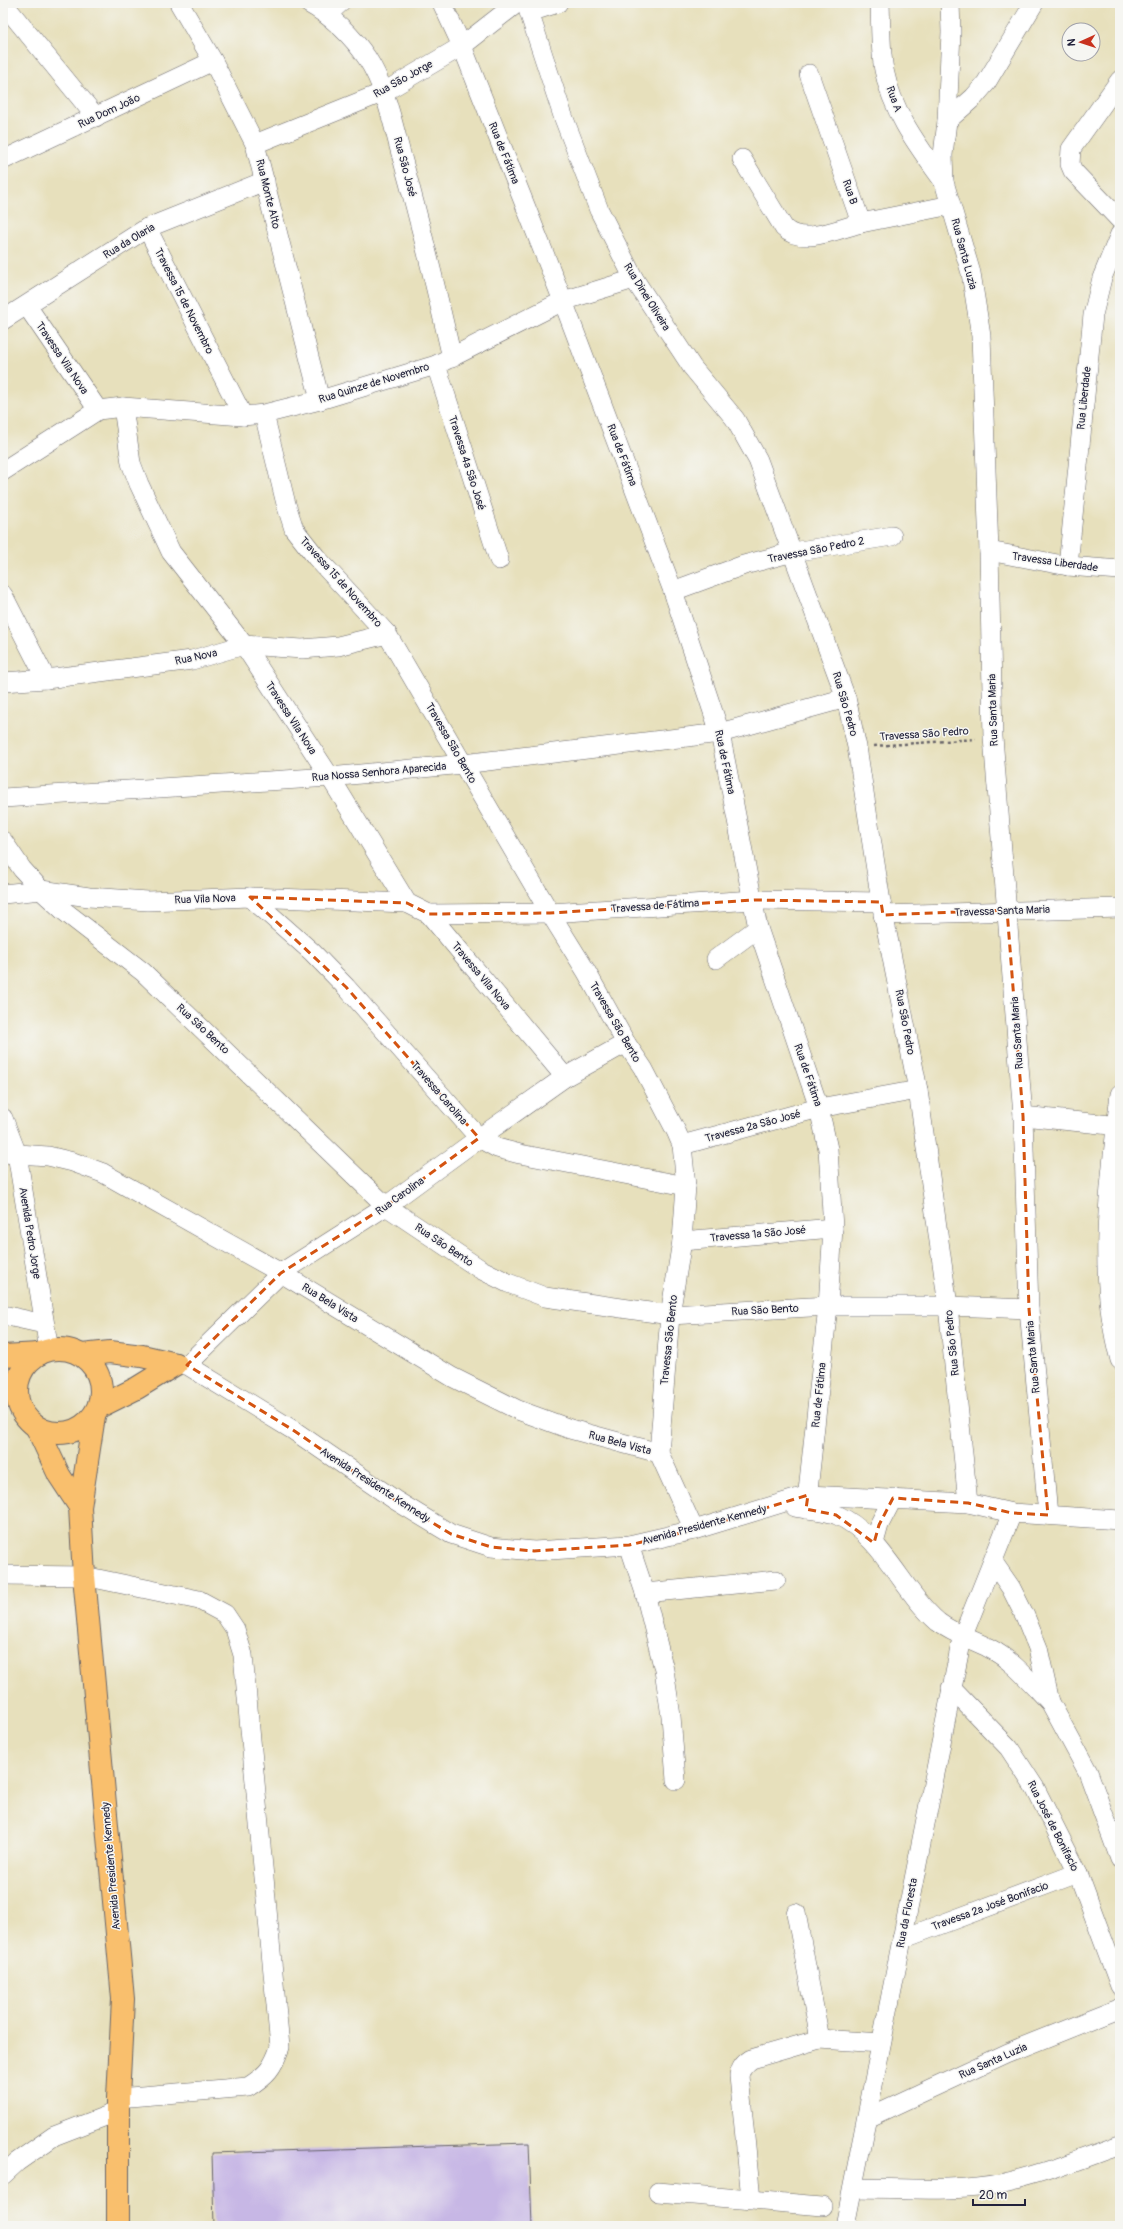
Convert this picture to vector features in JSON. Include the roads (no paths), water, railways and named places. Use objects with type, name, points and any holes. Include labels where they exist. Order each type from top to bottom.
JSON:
[{"type":"main road","name":"Avenida Presidente Kennedy","points":[[80,1507],[59,1475],[17,1398],[18,1380],[26,1365],[44,1352],[72,1350],[82,1355],[96,1369],[102,1387],[80,1507],[84,1576],[123,1999],[118,2105],[118,2226]]},
{"type":"main road","points":[[3,1356],[44,1352]]},
{"type":"main road","name":"Avenida Presidente Kennedy","points":[[82,1355],[110,1352],[142,1356],[182,1365]]},
{"type":"main road","points":[[3,1405],[58,1435],[78,1430],[97,1412],[137,1388],[182,1365]]},
{"type":"street","points":[[3,3],[96,117]]},
{"type":"street","name":"Rua Monte Alto","points":[[179,3],[213,61],[255,144],[320,400]]},
{"type":"street","name":"Rua São José","points":[[308,3],[334,8],[354,41],[368,59],[384,92],[423,234],[444,361]]},
{"type":"street","name":"Rua de Fátima","points":[[442,3],[462,46],[563,301],[673,591],[720,733],[754,900],[758,928],[819,1108],[828,1149],[833,1228],[828,1306],[807,1502]]},
{"type":"street","points":[[524,6],[558,3]]},
{"type":"street","name":"Rua A","points":[[880,3],[884,70],[892,97],[905,127],[944,182]]},
{"type":"street","name":"Rua Santa Luzia","points":[[950,3],[951,32],[947,121],[943,155],[944,182],[971,273],[981,336],[986,506],[990,551]]},
{"type":"street","points":[[947,121],[974,97],[986,83],[1034,3]]},
{"type":"street","name":"Rua São Jorge","points":[[255,144],[384,92],[462,46],[524,6]]},
{"type":"street","name":"Rua Dinei Oliveira","points":[[524,6],[599,210],[634,279],[692,367],[735,419],[758,460],[793,552]]},
{"type":"street","name":"Rua Dom João","points":[[3,160],[213,61]]},
{"type":"street","name":"Rua B","points":[[809,74],[861,223]]},
{"type":"street","points":[[1120,80],[1071,149],[1070,164],[1073,171],[1120,220]]},
{"type":"street","points":[[742,159],[789,233],[805,238],[861,223],[951,205]]},
{"type":"street","name":"Rua da Olaria","points":[[3,320],[147,228],[265,181]]},
{"type":"street","name":"Travessa 15 de Novembro","points":[[147,228],[243,416]]},
{"type":"street","name":"Rua Liberdade","points":[[1068,566],[1093,315],[1102,278],[1120,234]]},
{"type":"street","name":"Rua Quinze de Novembro","points":[[98,410],[123,407],[243,416],[264,414],[320,400],[444,361],[563,301],[634,279]]},
{"type":"street","name":"Travessa Vila Nova","points":[[27,306],[98,410]]},
{"type":"street","name":"Travessa 4ª São José","points":[[444,361],[499,560]]},
{"type":"street","name":"Travessa Vila Nova","points":[[123,407],[131,462],[138,484],[171,552],[244,645],[330,777],[407,903],[428,914],[565,1077]]},
{"type":"street","points":[[3,471],[98,410]]},
{"type":"street","name":"Travessa 15 de Novembro","points":[[264,414],[286,504],[294,529],[316,557],[387,634]]},
{"type":"street","name":"Travessa São Pedro 2","points":[[673,591],[744,565],[793,552],[892,536]]},
{"type":"street","name":"Travessa Liberdade","points":[[990,551],[1068,566],[1120,570]]},
{"type":"street","name":"Rua Santa Maria","points":[[990,551],[993,737],[1023,1116],[1029,1309],[1048,1515]]},
{"type":"street","name":"Rua São Pedro","points":[[793,552],[846,698],[857,747],[882,908],[918,1090],[948,1306],[968,1503]]},
{"type":"street","points":[[3,595],[46,679]]},
{"type":"street","name":"Rua Nova","points":[[3,682],[46,679],[192,660],[244,645],[302,649],[338,646],[387,634]]},
{"type":"street","name":"Travessa São Bento","points":[[387,634],[642,1068],[682,1145],[686,1186],[682,1241],[670,1315],[659,1453]]},
{"type":"street","name":"Rua Nossa Senhora Aparecida","points":[[3,798],[330,777],[463,764],[720,733],[846,698]]},
{"type":"street","name":"Rua São Bento","points":[[3,841],[22,869],[41,890],[64,911],[143,972],[386,1206],[480,1269],[508,1284],[545,1297],[670,1315],[828,1306],[948,1306],[1029,1309]]},
{"type":"street","name":"Rua Vila Nova","points":[[3,894],[41,890],[89,897],[148,901],[250,897],[407,903]]},
{"type":"street","name":"Travessa Carolina","points":[[250,897],[312,952],[346,986],[479,1138],[496,1148],[520,1154],[686,1186]]},
{"type":"street","name":"Travessa de Fátima","points":[[428,914],[550,913],[754,900],[882,908]]},
{"type":"street","name":"Travessa Santa Maria","points":[[882,908],[1007,910],[1120,908]]},
{"type":"street","points":[[716,959],[758,928]]},
{"type":"street","name":"Rua Carolina","points":[[182,1365],[281,1274],[386,1206],[565,1077],[626,1043]]},
{"type":"street","name":"Travessa 2ª São José","points":[[682,1145],[819,1108],[918,1090]]},
{"type":"street","points":[[1120,1094],[1110,1196],[1106,1266],[1114,1336],[1120,1360]]},
{"type":"street","points":[[1023,1116],[1118,1126]]},
{"type":"street","name":"Avenida Pedro Jorge","points":[[3,1118],[44,1324],[44,1352]]},
{"type":"street","name":"Rua Bela Vista","points":[[10,1153],[48,1156],[73,1162],[103,1173],[281,1274],[445,1373],[518,1410],[570,1429],[659,1453]]},
{"type":"street","name":"Travessa 1ª São José","points":[[682,1241],[833,1228]]},
{"type":"street","points":[[3,1315],[44,1324]]},
{"type":"street","name":"Avenida Presidente Kennedy","points":[[182,1365],[293,1430],[395,1500],[451,1534],[491,1547],[534,1551],[629,1545],[694,1530],[780,1504],[807,1502]]},
{"type":"street","points":[[659,1453],[694,1530]]},
{"type":"street","points":[[874,1543],[878,1525],[893,1498]]},
{"type":"street","points":[[807,1502],[893,1498],[968,1503],[1012,1513],[1120,1520]]},
{"type":"street","points":[[807,1502],[836,1515],[855,1526],[874,1543],[919,1605],[939,1622],[962,1638],[990,1648],[1007,1660],[1050,1702]]},
{"type":"street","name":"Rua da Floresta","points":[[845,2226],[962,1638],[1012,1513]]},
{"type":"street","points":[[629,1545],[645,1593],[664,1670],[671,1716],[676,1780]]},
{"type":"street","points":[[993,1562],[1012,1588],[1030,1629],[1038,1648],[1050,1702],[1088,1772],[1120,1859]]},
{"type":"street","points":[[3,1575],[84,1576],[199,1600],[225,1614],[236,1629],[243,1655],[280,2047],[274,2065],[263,2077],[248,2087],[118,2105],[54,2136],[17,2162],[3,2176]]},
{"type":"street","points":[[645,1593],[776,1580]]},
{"type":"street","name":"Rua José de Bonifacio","points":[[951,1688],[1009,1748],[1035,1788],[1078,1874],[1120,1986]]},
{"type":"street","name":"Travessa 2ª José Bonifacio","points":[[902,1939],[1078,1874]]},
{"type":"street","points":[[796,1913],[820,2039]]},
{"type":"street","name":"Rua Santa Luzia","points":[[867,2118],[1007,2053],[1120,2008]]},
{"type":"street","points":[[752,2199],[739,2076],[741,2068],[751,2059],[820,2039],[881,2043]]},
{"type":"street","points":[[853,2188],[962,2188],[1004,2183],[1046,2172],[1120,2145]]},
{"type":"street","points":[[658,2192],[822,2206]]}]
